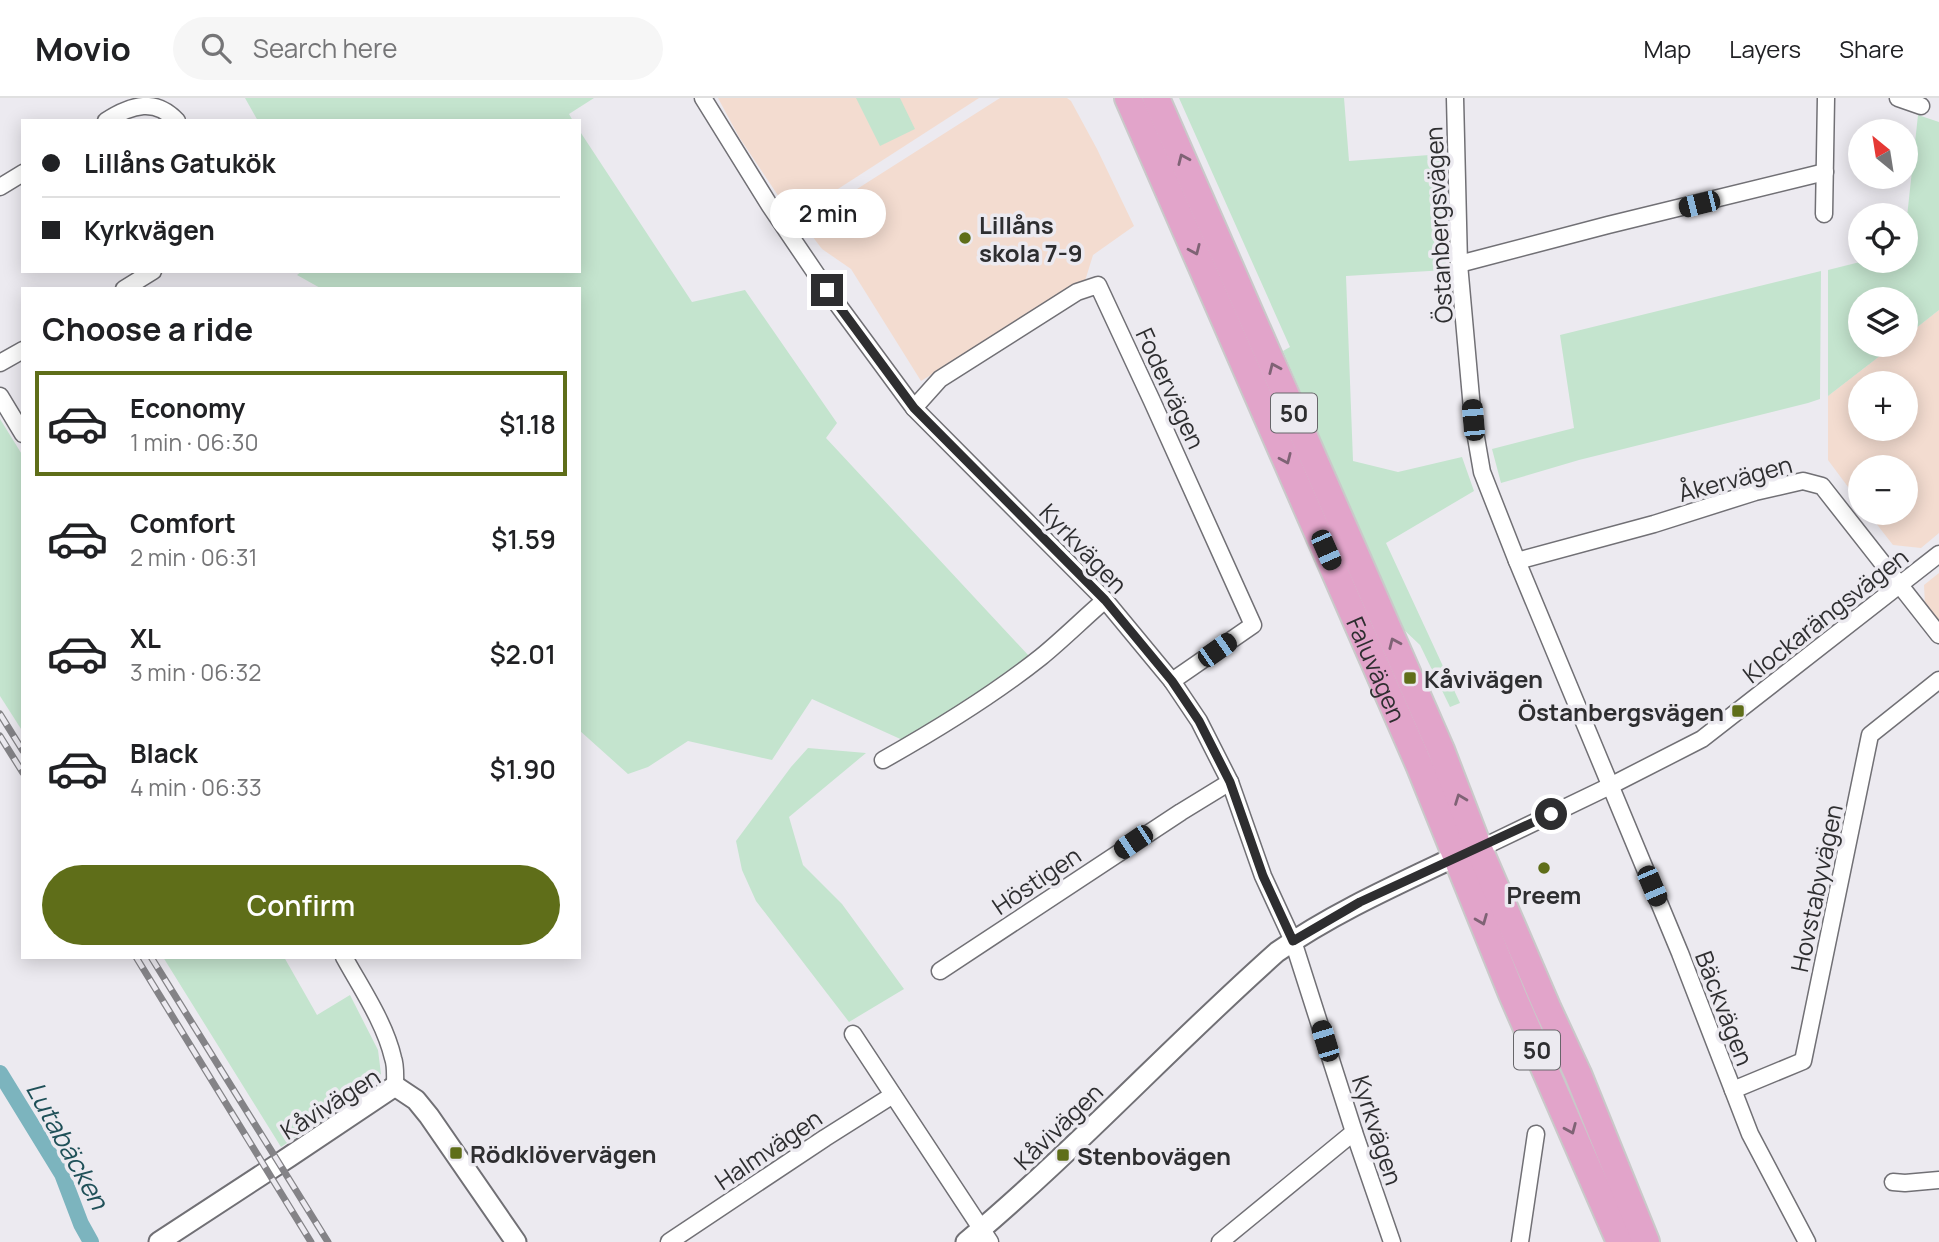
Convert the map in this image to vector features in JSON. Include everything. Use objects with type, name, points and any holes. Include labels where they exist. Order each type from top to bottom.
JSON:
[{"type":"highway","name":"Faluvägen","points":[[1128,98],[1427,739],[1420,767],[1468,852],[1547,1007],[1578,1074],[1646,1242]]},
{"type":"highway","name":"Faluvägen","points":[[1156,98],[1427,739],[1468,852],[1507,983],[1619,1242]]},
{"type":"street","name":"Kyrkvägen","points":[[703,98],[770,206],[827,290],[914,408],[1105,600],[1172,681],[1199,721],[1230,782],[1263,876],[1293,941],[1392,1242]]},
{"type":"street","name":"Östanbergsvägen","points":[[1455,98],[1459,264],[1473,420],[1482,472],[1610,786]]},
{"type":"street","points":[[1824,214],[1826,98]]},
{"type":"street","points":[[1898,98],[1921,106]]},
{"type":"street","points":[[109,119],[130,105],[149,101],[166,107],[176,119]]},
{"type":"street","points":[[1459,264],[1825,172]]},
{"type":"street","points":[[0,187],[21,174]]},
{"type":"street","points":[[127,287],[150,273]]},
{"type":"street","name":"Fodervägen","points":[[914,408],[940,379],[1077,292],[1098,285],[1253,625],[1172,681]]},
{"type":"street","points":[[0,363],[21,351]]},
{"type":"street","points":[[0,396],[21,431]]},
{"type":"street","name":"Åkervägen","points":[[1517,561],[1654,524],[1755,492],[1803,481],[1822,486],[1939,635]]},
{"type":"street","name":"Klockarängsvägen","points":[[1468,852],[1610,786],[1702,739],[1939,554]]},
{"type":"street","points":[[883,760],[947,723],[1001,686],[1041,657],[1105,600]]},
{"type":"street","name":"Hovstabyvägen","points":[[1733,1090],[1803,1061],[1870,736],[1939,680]]},
{"type":"street","name":"Höstigen","points":[[940,971],[1230,782]]},
{"type":"street","name":"Bäckvägen","points":[[1610,786],[1680,953],[1750,1134],[1807,1242]]},
{"type":"street","name":"Kåvivägen","points":[[966,1242],[986,1235],[1031,1186],[1252,975],[1293,941],[1360,902],[1468,852]]},
{"type":"street","points":[[345,959],[386,1038],[394,1060],[395,1086]]},
{"type":"street","points":[[853,1034],[986,1235]]},
{"type":"street","name":"Kåvivägen","points":[[159,1242],[395,1086],[416,1100],[429,1116],[516,1242]]},
{"type":"street","name":"Halmvägen","points":[[669,1242],[893,1095]]},
{"type":"street","points":[[1220,1242],[1354,1132]]},
{"type":"street","points":[[1520,1242],[1536,1134]]},
{"type":"street","points":[[1893,1182],[1939,1180]]},
{"type":"shaded area","points":[[718,98],[979,98],[793,218],[739,137]]},
{"type":"shaded area","name":"Lillåns skola 7-9","points":[[1000,98],[1067,98],[1071,101],[1134,226],[1093,255],[1085,281],[921,381],[851,269],[822,249],[806,228],[813,217]]},
{"type":"shaded area","points":[[1939,310],[1939,533],[1921,548],[1893,545],[1877,525],[1918,525],[1918,455],[1848,455],[1848,487],[1828,460],[1828,396],[1848,381],[1848,441],[1918,441],[1918,371],[1860,371],[1878,357],[1918,357],[1918,327]]},
{"type":"shaded area","points":[[1939,573],[1939,624],[1925,605],[1924,585]]},
{"type":"green space","points":[[245,98],[594,98],[569,114],[572,119],[257,119]]},
{"type":"green space","points":[[856,98],[900,98],[915,129],[880,146]]},
{"type":"green space","points":[[1179,98],[1344,98],[1349,161],[1443,154],[1446,270],[1346,276],[1353,461],[1398,472],[1462,457],[1474,491],[1386,543],[1460,703],[1450,707],[1420,645],[1401,627],[1283,351],[1290,347]]},
{"type":"green space","points":[[1918,115],[1939,122],[1939,310],[1918,327],[1918,287],[1848,287],[1848,357],[1878,357],[1860,371],[1848,371],[1848,381],[1828,396],[1828,270],[1848,265],[1848,273],[1918,273],[1918,203],[1908,203],[1910,189],[1918,189]]},
{"type":"green space","points":[[581,133],[692,302],[745,290],[837,423],[826,438],[1029,656],[907,742],[812,699],[772,760],[688,741],[648,767],[628,774],[581,732],[581,287],[318,287],[297,275],[581,273]]},
{"type":"green space","points":[[1821,271],[1820,399],[1579,460],[1501,483],[1492,449],[1574,428],[1560,335]]},
{"type":"green space","points":[[0,419],[21,453],[21,729],[0,696]]},
{"type":"green space","points":[[808,748],[866,753],[789,817],[803,865],[842,904],[904,989],[849,1022],[756,901],[742,870],[736,841]]},
{"type":"green space","points":[[164,959],[285,959],[317,1015],[350,995],[378,1050],[381,1074],[363,1093],[281,1147]]},
{"type":"waterway","name":"Lutabäcken","points":[[0,1073],[62,1174],[81,1224],[91,1242]]},
{"type":"railway","points":[[0,714],[21,748]]},
{"type":"railway","points":[[0,736],[21,770]]},
{"type":"railway","points":[[137,959],[311,1242]]},
{"type":"railway","points":[[152,959],[328,1242]]},
{"type":"place","name":"Lillåns skola 7-9","points":[[965,238]]},
{"type":"place","name":"Kåvivägen","points":[[1410,678]]},
{"type":"place","name":"Östanbergsvägen","points":[[1738,711]]},
{"type":"place","name":"Preem","points":[[1544,868]]},
{"type":"place","name":"Rödklövervägen","points":[[456,1153]]},
{"type":"place","name":"Stenbovägen","points":[[1063,1155]]},
{"type":"route","points":[[827,290],[914,408],[1105,600],[1172,681],[1199,721],[1230,782],[1263,876],[1293,941],[1360,902],[1551,814]]}]
